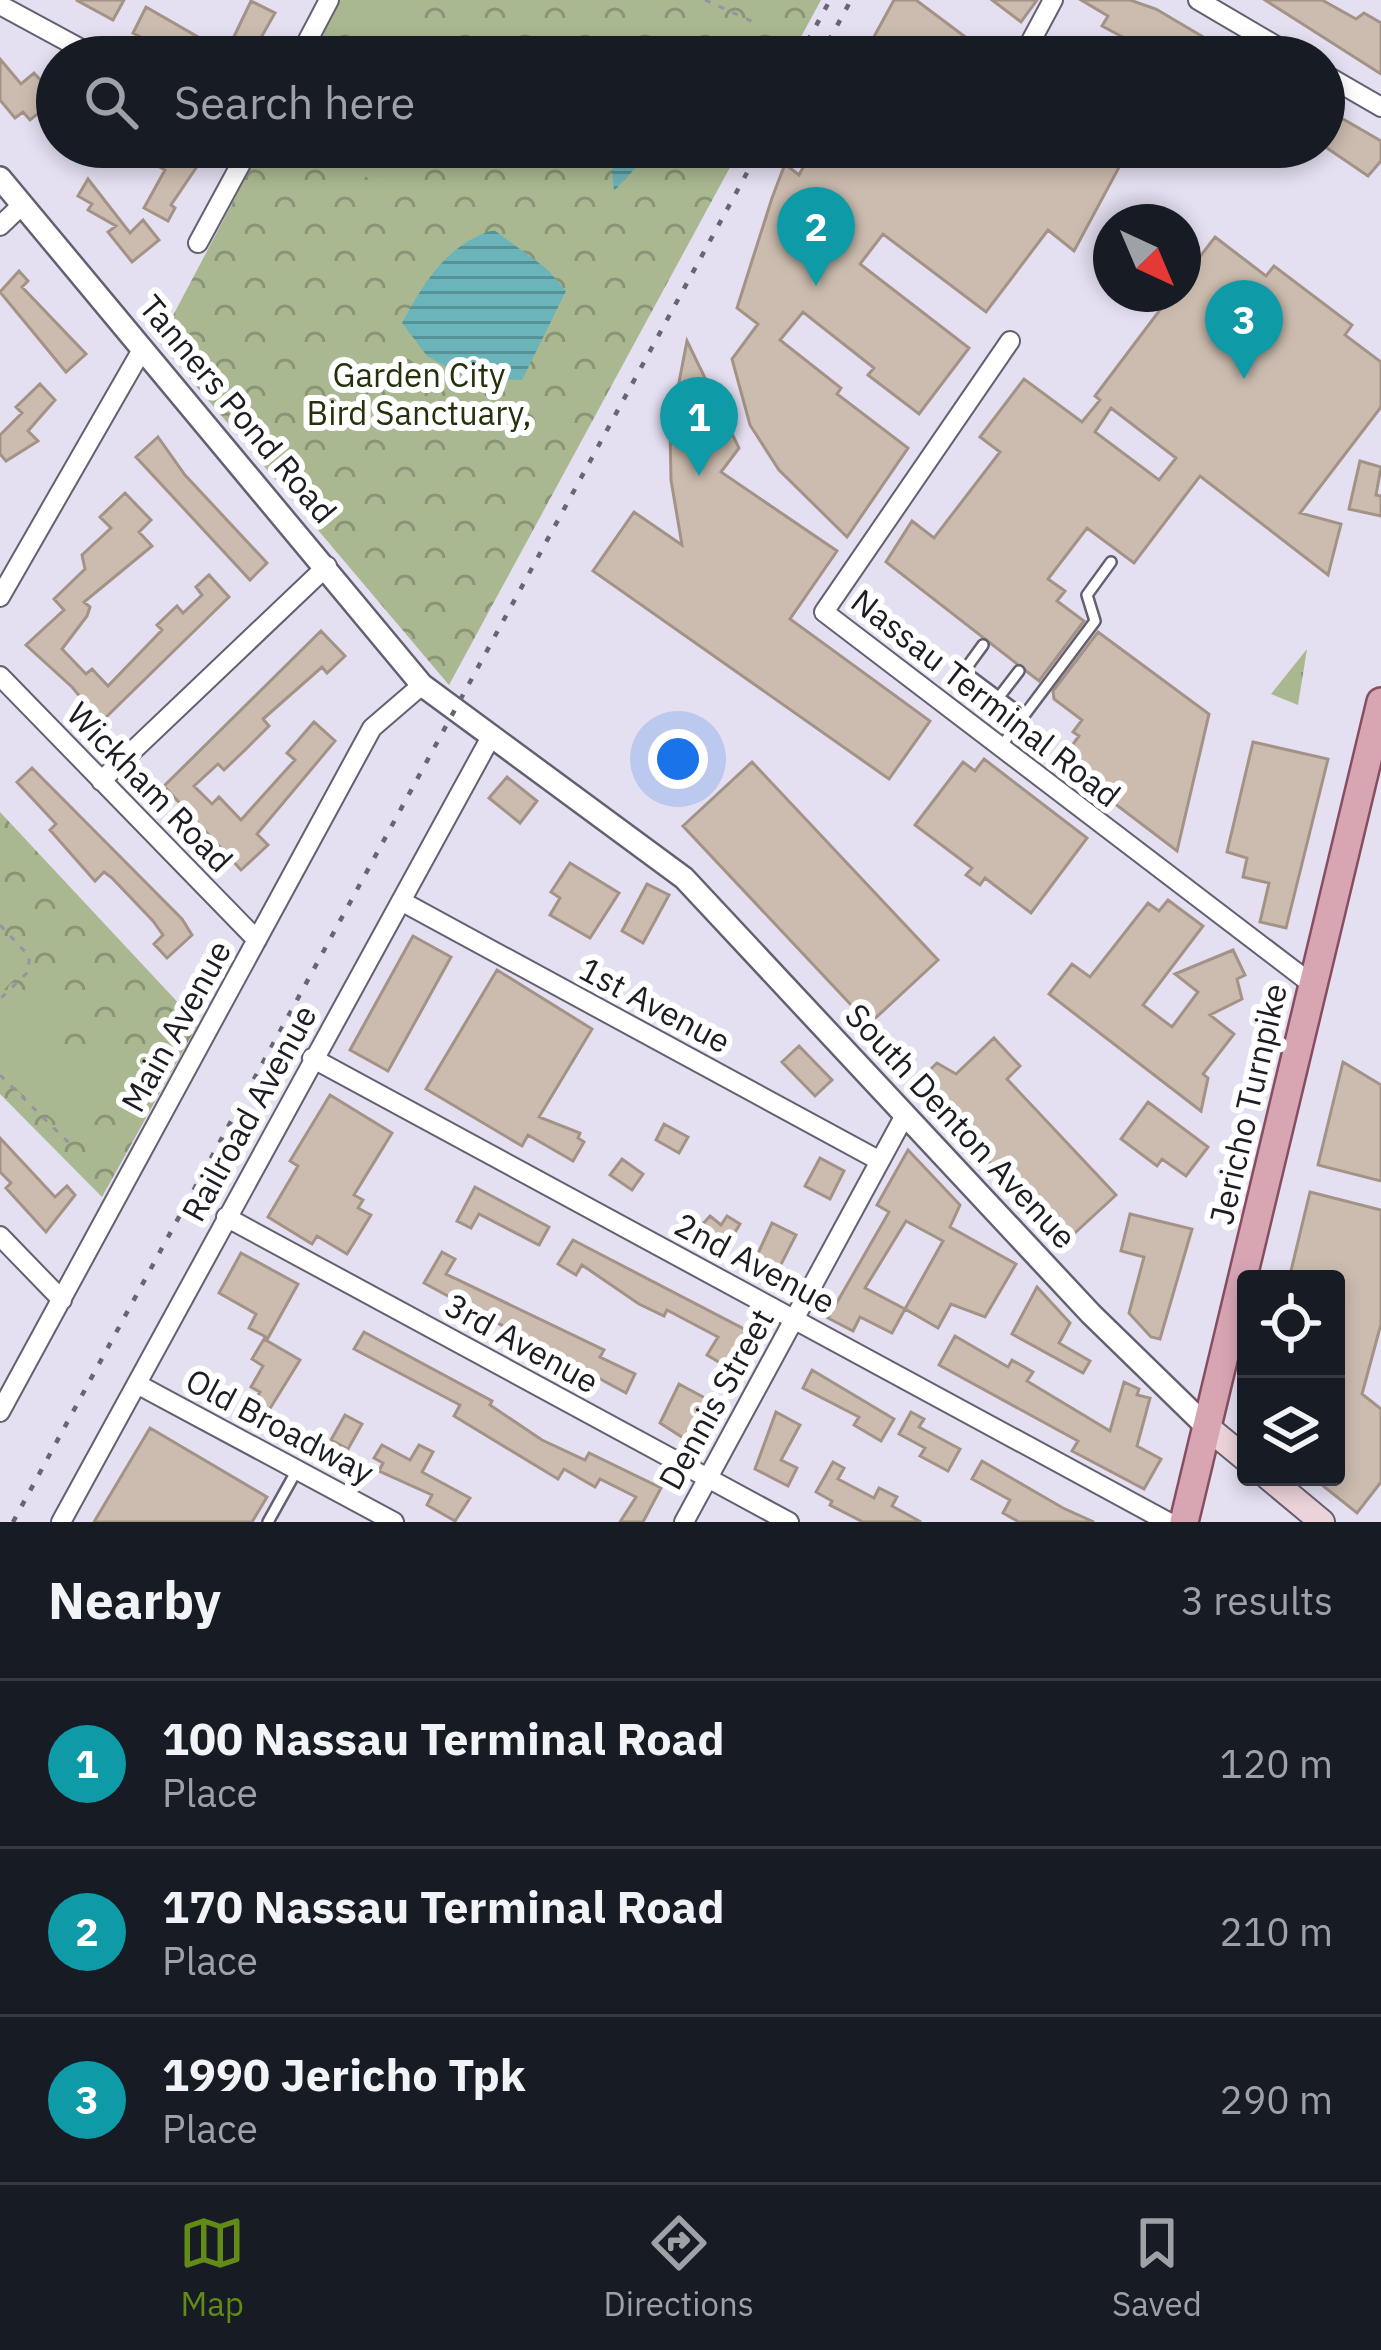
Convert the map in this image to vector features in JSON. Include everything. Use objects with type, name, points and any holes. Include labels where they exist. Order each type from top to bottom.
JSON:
[{"type":"main road","name":"Jericho Turnpike","points":[[1184,1522],[1381,702]]},
{"type":"main road","points":[[1207,1426],[1237,1451]]},
{"type":"main road","points":[[1279,1486],[1322,1522]]},
{"type":"street","points":[[310,36],[329,0]]},
{"type":"street","points":[[1034,36],[1053,0]]},
{"type":"street","points":[[1198,0],[1259,36]]},
{"type":"street","points":[[0,5],[57,36]]},
{"type":"street","points":[[1345,86],[1381,107]]},
{"type":"street","points":[[198,243],[239,168]]},
{"type":"street","name":"Tanners Pond Road","points":[[0,178],[328,566],[422,685],[492,735]]},
{"type":"street","points":[[0,226],[22,205]]},
{"type":"street","name":"Nassau Terminal Road","points":[[1010,341],[824,612],[1313,985]]},
{"type":"street","points":[[0,597],[143,348]]},
{"type":"street","points":[[101,781],[328,566]]},
{"type":"street","name":"Wickham Road","points":[[0,676],[257,940]]},
{"type":"street","name":"Main Avenue","points":[[0,1412],[376,721],[422,685]]},
{"type":"street","name":"South Denton Avenue","points":[[492,735],[671,867],[1091,1315],[1207,1426]]},
{"type":"street","name":"Railroad Avenue","points":[[61,1522],[492,735]]},
{"type":"street","name":"1st Avenue","points":[[401,901],[880,1161]]},
{"type":"street","name":"2nd Avenue","points":[[312,1058],[1168,1522]]},
{"type":"street","name":"Dennis Street","points":[[684,1522],[905,1115]]},
{"type":"street","name":"3rd Avenue","points":[[226,1217],[789,1522]]},
{"type":"street","points":[[0,1237],[62,1300]]},
{"type":"street","name":"Old Broadway","points":[[137,1384],[394,1522]]},
{"type":"lane","points":[[1000,748],[1095,621],[1087,595],[1111,562]]},
{"type":"lane","points":[[982,645],[964,671],[1024,716]]},
{"type":"lane","points":[[999,697],[1019,671]]},
{"type":"lane","points":[[268,1522],[297,1470]]},
{"type":"path","points":[[705,0],[758,24]]},
{"type":"path","points":[[0,926],[29,956],[29,971],[0,999]]},
{"type":"path","points":[[0,1075],[70,1144]]},
{"type":"green space","points":[[339,0],[821,0],[801,36],[320,36]]},
{"type":"green space","points":[[367,0],[435,36],[348,36]]},
{"type":"green space","name":"Garden City Bird Sanctuary,","points":[[251,168],[730,168],[449,685],[159,342]]},
{"type":"green space","points":[[349,168],[395,168],[385,187]]},
{"type":"green space","points":[[1307,649],[1298,705],[1271,694]]},
{"type":"green space","points":[[0,812],[198,1024],[102,1197],[0,1094]]},
{"type":"green space","points":[[0,936],[25,956],[24,970],[0,993]]},
{"type":"green space","points":[[44,972],[87,1016],[47,1056],[93,1054],[133,1079],[78,1140],[16,1089],[24,1078],[18,1084],[0,1065],[0,1015]]},
{"type":"shaded area","points":[[613,168],[635,168],[614,191]]},
{"type":"shaded area","points":[[494,230],[547,269],[566,291],[522,380],[466,378],[427,356],[402,323],[450,254]]},
{"type":"building","points":[[76,0],[124,0],[113,20]]},
{"type":"building","points":[[894,0],[916,0],[964,36],[874,36]]},
{"type":"building","points":[[992,0],[1037,0],[1021,22]]},
{"type":"building","points":[[1081,0],[1130,0],[1156,9],[1202,36],[1121,36],[1102,26],[1108,16]]},
{"type":"building","points":[[1265,0],[1322,0],[1356,19],[1364,13],[1381,23],[1381,74],[1345,51],[1345,36],[1321,36]]},
{"type":"building","points":[[251,1],[275,13],[262,36],[234,36]]},
{"type":"building","points":[[146,7],[196,36],[139,36],[133,33]]},
{"type":"building","points":[[0,59],[21,84],[36,75],[36,115],[30,120],[23,112],[15,118],[0,100]]},
{"type":"building","points":[[1345,120],[1381,141],[1381,161],[1368,176],[1345,160]]},
{"type":"building","points":[[161,168],[196,168],[171,205],[175,208],[168,221],[144,208],[165,170]]},
{"type":"building","points":[[783,168],[799,175],[803,168],[1119,168],[1099,204],[1093,204],[1093,216],[1074,251],[1048,230],[986,312],[883,234],[860,264],[969,348],[919,414],[868,375],[874,368],[803,312],[780,340],[841,388],[837,394],[908,448],[847,537],[779,470],[750,425],[732,359],[758,324],[737,308],[772,198]]},
{"type":"building","points":[[88,179],[130,233],[143,220],[159,240],[132,262],[108,232],[116,226],[88,210],[92,204],[78,196]]},
{"type":"building","points":[[1215,237],[1266,276],[1274,266],[1352,325],[1345,335],[1381,362],[1381,407],[1300,513],[1341,524],[1328,575],[1200,476],[1134,563],[1087,528],[1048,579],[1065,591],[1057,601],[1084,621],[1039,681],[886,562],[912,521],[934,538],[1000,452],[980,437],[1024,379],[1082,422],[1100,400],[1095,396],[1158,312],[1201,312],[1201,255]],"holes":[[[1111,408],[1176,458],[1159,480],[1095,432]]]},
{"type":"building","points":[[19,271],[28,281],[22,287],[86,354],[66,372],[0,292]]},
{"type":"building","points":[[687,341],[739,448],[721,472],[837,551],[790,619],[930,721],[889,779],[593,571],[634,512],[682,545],[671,480],[670,429]]},
{"type":"building","points":[[40,384],[55,400],[28,431],[38,441],[6,461],[0,454],[0,435],[22,413],[16,407]]},
{"type":"building","points":[[158,437],[185,475],[267,563],[250,580],[136,457]]},
{"type":"building","points":[[1360,461],[1381,467],[1376,495],[1381,496],[1381,516],[1349,509]]},
{"type":"building","points":[[125,493],[151,520],[139,532],[152,546],[84,602],[90,607],[87,616],[62,649],[86,674],[92,669],[108,686],[162,630],[157,625],[177,606],[183,613],[202,595],[196,587],[209,575],[229,597],[101,722],[72,687],[26,645],[64,610],[54,599],[85,569],[82,555],[111,528],[100,517]]},
{"type":"building","points":[[321,631],[345,656],[327,673],[322,667],[263,719],[269,726],[224,770],[218,764],[194,786],[212,804],[219,797],[241,820],[295,760],[287,753],[314,722],[335,741],[257,834],[268,845],[241,870],[164,786]]},
{"type":"building","points":[[1098,632],[1209,714],[1177,851],[1060,762],[1079,736],[1073,732],[1082,720],[1054,699],[1053,691]]},
{"type":"building","points":[[1253,742],[1328,759],[1286,928],[1260,922],[1269,883],[1243,877],[1247,858],[1227,852]]},
{"type":"building","points":[[984,759],[1087,838],[1031,913],[985,878],[980,885],[966,875],[972,868],[915,825],[963,762],[975,771]]},
{"type":"building","points":[[752,762],[938,960],[869,1024],[683,826]]},
{"type":"building","points":[[32,768],[182,919],[192,935],[167,958],[154,944],[163,935],[153,921],[104,872],[95,881],[50,830],[56,824],[17,782]]},
{"type":"building","points":[[507,777],[537,801],[520,823],[489,798]]},
{"type":"building","points":[[570,863],[619,893],[590,938],[550,915],[560,898],[551,892]]},
{"type":"building","points":[[647,884],[669,895],[643,943],[622,931]]},
{"type":"building","points":[[1168,900],[1203,926],[1143,1005],[1172,1027],[1198,992],[1175,974],[1233,950],[1245,975],[1237,979],[1242,999],[1210,1015],[1234,1034],[1203,1074],[1208,1078],[1201,1111],[1049,994],[1072,964],[1090,977],[1148,903],[1159,911]]},
{"type":"building","points":[[413,936],[451,957],[388,1071],[350,1050]]},
{"type":"building","points":[[497,970],[592,1029],[539,1117],[580,1133],[578,1138],[584,1142],[573,1161],[528,1135],[522,1146],[426,1089]]},
{"type":"building","points":[[994,1038],[1020,1066],[1007,1079],[1116,1195],[1064,1243],[916,1083],[937,1063],[956,1074]]},
{"type":"building","points":[[799,1046],[832,1080],[815,1096],[782,1062]]},
{"type":"building","points":[[1343,1062],[1381,1085],[1381,1181],[1318,1165]]},
{"type":"building","points":[[330,1095],[392,1133],[354,1195],[363,1200],[358,1208],[371,1215],[347,1254],[317,1236],[312,1244],[268,1217],[298,1166],[290,1161]]},
{"type":"building","points":[[1148,1102],[1208,1147],[1186,1176],[1162,1159],[1157,1166],[1121,1139]]},
{"type":"building","points":[[664,1124],[688,1137],[679,1153],[656,1140]]},
{"type":"building","points":[[0,1138],[55,1197],[67,1186],[75,1195],[46,1232],[6,1188],[11,1183],[0,1172]]},
{"type":"building","points":[[908,1150],[960,1205],[950,1227],[1016,1264],[985,1317],[951,1304],[938,1328],[905,1309],[892,1333],[860,1317],[853,1331],[828,1318],[889,1212],[877,1205]],"holes":[[[906,1221],[943,1241],[905,1309],[865,1288]]]},
{"type":"building","points":[[820,1158],[844,1171],[830,1199],[805,1186]]},
{"type":"building","points":[[622,1159],[643,1174],[632,1190],[610,1175]]},
{"type":"building","points":[[475,1187],[549,1227],[539,1245],[479,1214],[471,1228],[457,1221]]},
{"type":"building","points":[[1310,1192],[1381,1210],[1381,1324],[1362,1394],[1381,1409],[1381,1482],[1357,1513],[1323,1486],[1345,1486],[1345,1270],[1291,1270]]},
{"type":"building","points":[[1130,1214],[1192,1229],[1160,1339],[1151,1337],[1129,1313],[1144,1257],[1121,1251]]},
{"type":"building","points":[[710,1216],[721,1225],[727,1216],[740,1224],[728,1244],[701,1226]]},
{"type":"building","points":[[772,1223],[796,1235],[776,1274],[754,1262]]},
{"type":"building","points":[[573,1240],[746,1330],[729,1368],[707,1355],[718,1337],[667,1310],[664,1316],[639,1304],[582,1265],[576,1275],[558,1264]]},
{"type":"building","points":[[442,1252],[455,1259],[446,1274],[604,1350],[600,1357],[635,1374],[626,1393],[424,1283]]},
{"type":"building","points":[[241,1253],[298,1284],[268,1338],[249,1328],[256,1314],[219,1293]]},
{"type":"building","points":[[1037,1287],[1070,1323],[1059,1343],[1090,1361],[1083,1373],[1012,1334]]},
{"type":"building","points":[[364,1332],[492,1401],[490,1405],[542,1440],[585,1460],[589,1453],[661,1488],[643,1522],[620,1522],[636,1497],[600,1479],[595,1487],[564,1469],[558,1479],[454,1416],[460,1405],[354,1349]]},
{"type":"building","points":[[955,1336],[1008,1367],[1012,1360],[1033,1372],[1027,1381],[1110,1431],[1124,1382],[1139,1389],[1137,1395],[1150,1398],[1137,1446],[1161,1459],[1144,1489],[1072,1451],[1078,1441],[939,1365]]},
{"type":"building","points":[[264,1339],[300,1360],[266,1415],[252,1406],[260,1392],[251,1387],[263,1366],[252,1359]]},
{"type":"building","points":[[812,1370],[894,1419],[881,1441],[854,1425],[859,1417],[803,1388]]},
{"type":"building","points":[[679,1384],[707,1399],[685,1439],[660,1423]]},
{"type":"building","points":[[776,1412],[800,1425],[781,1460],[797,1468],[788,1486],[755,1469]]},
{"type":"building","points":[[911,1412],[924,1419],[919,1427],[960,1449],[948,1471],[920,1456],[925,1448],[899,1434]]},
{"type":"building","points":[[345,1415],[362,1424],[348,1449],[331,1440]]},
{"type":"building","points":[[150,1428],[267,1497],[252,1522],[94,1522]]},
{"type":"building","points":[[382,1445],[410,1460],[419,1445],[433,1452],[422,1472],[470,1498],[455,1521],[427,1505],[432,1495],[379,1471],[383,1463],[374,1458]]},
{"type":"building","points":[[982,1461],[1094,1522],[1019,1522],[1003,1513],[1010,1500],[972,1479]]},
{"type":"building","points":[[833,1462],[844,1468],[838,1479],[874,1498],[879,1488],[897,1497],[892,1506],[921,1522],[863,1522],[830,1505],[832,1501],[816,1492]]},
{"type":"railway","points":[[810,36],[830,0]]},
{"type":"railway","points":[[831,36],[851,0]]},
{"type":"railway","points":[[13,1522],[750,168]]},
{"type":"place","name":"170 Nassau Terminal Road","points":[[816,286]]},
{"type":"place","name":"1990 Jericho Tpk","points":[[1244,379]]},
{"type":"place","name":"100 Nassau Terminal Road","points":[[699,476]]}]
